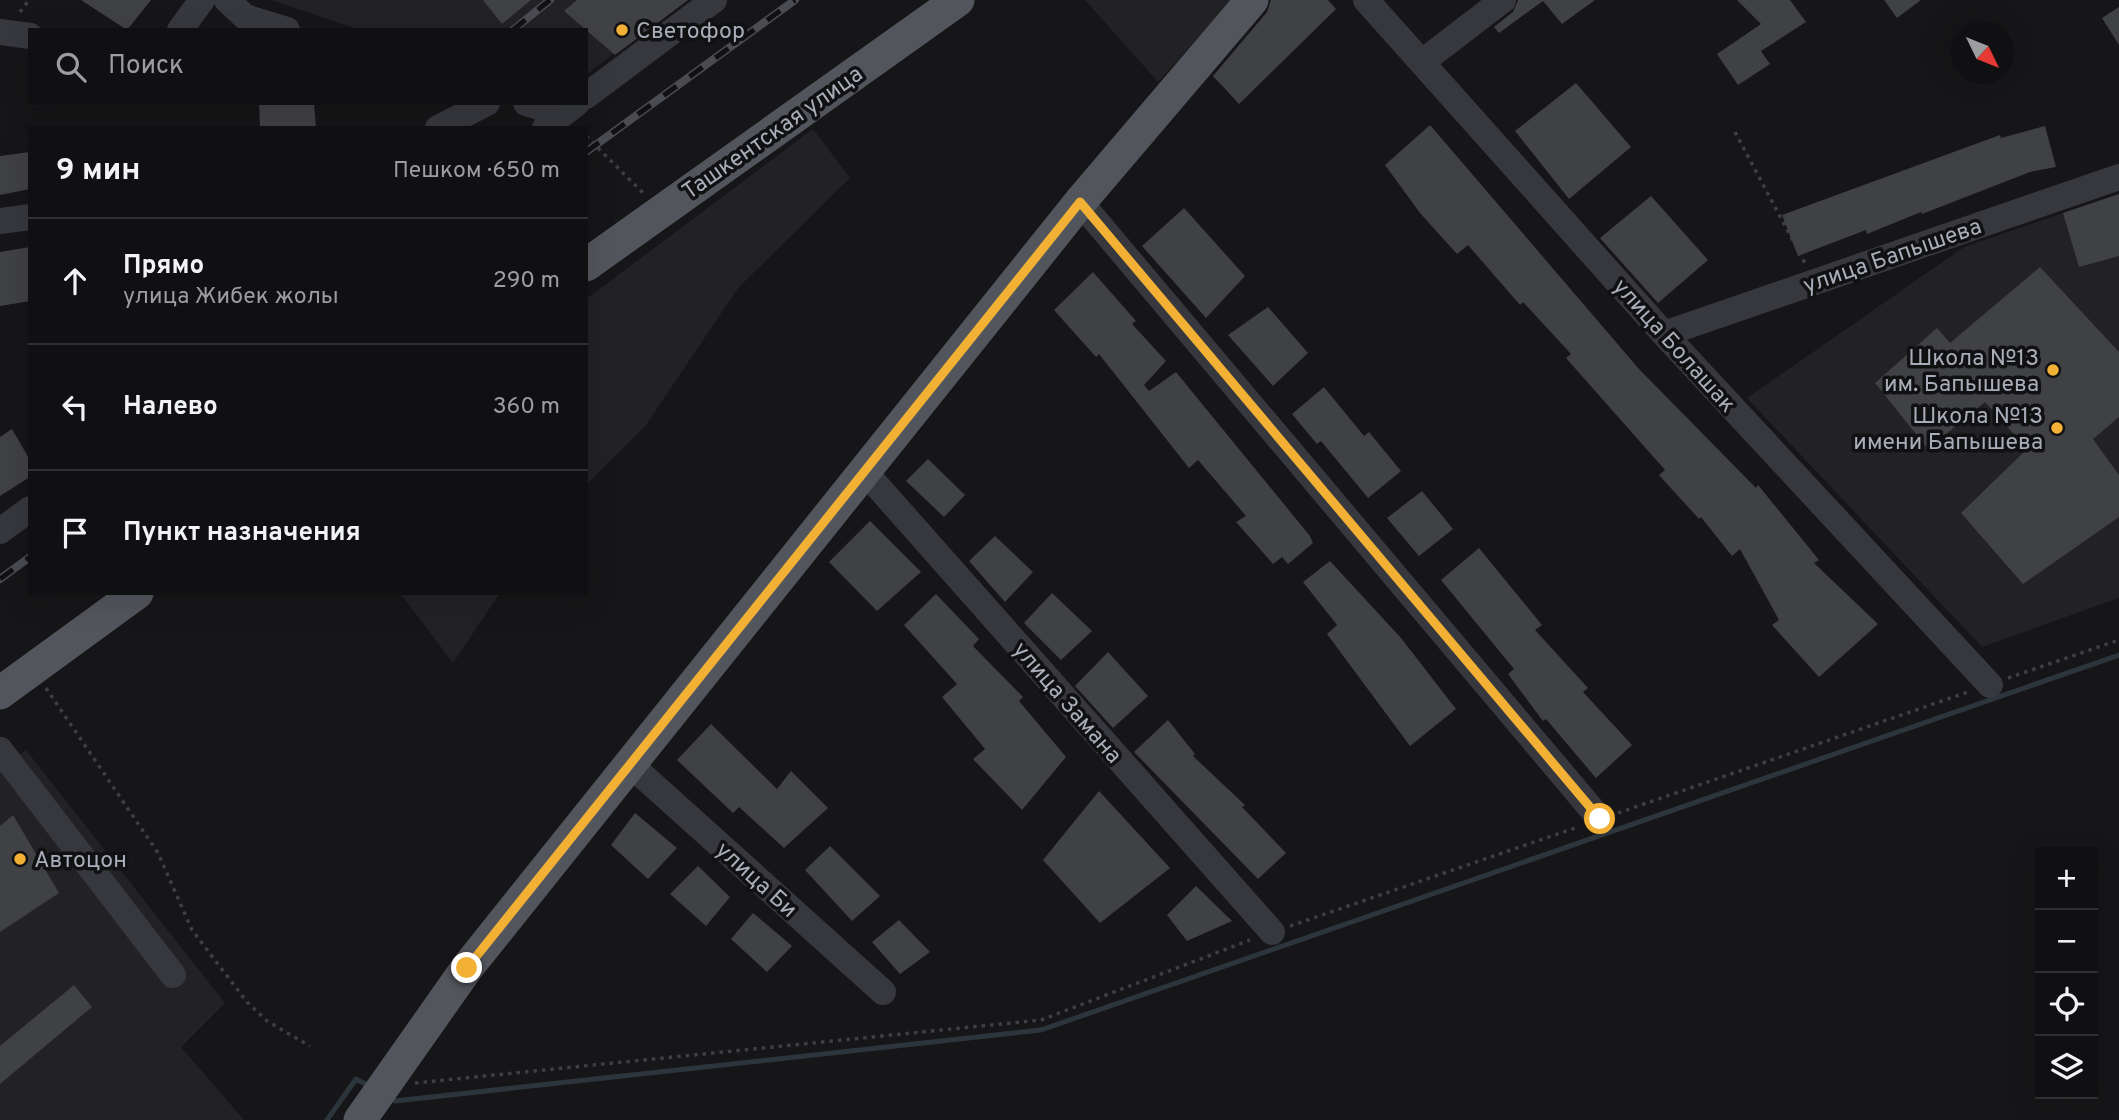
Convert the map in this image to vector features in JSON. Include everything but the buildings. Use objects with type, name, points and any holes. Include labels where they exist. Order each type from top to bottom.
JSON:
[{"type":"main road","name":"Ташкентская улица","points":[[588,264],[958,0]]},
{"type":"main road","points":[[360,1120],[467,968],[632,766],[1080,202],[1252,0]]},
{"type":"main road","points":[[0,693],[134,595]]},
{"type":"street","points":[[181,28],[202,0]]},
{"type":"street","points":[[227,0],[246,17],[281,28]]},
{"type":"street","points":[[588,94],[714,0]]},
{"type":"street","name":"улица Болашак","points":[[1366,0],[1664,334],[1990,684]]},
{"type":"street","points":[[1422,62],[1503,0]]},
{"type":"street","points":[[0,32],[28,36]]},
{"type":"street","points":[[442,126],[483,105]]},
{"type":"street","points":[[532,105],[562,115]]},
{"type":"street","name":"улица Бапышева","points":[[1664,334],[2119,177]]},
{"type":"street","points":[[1080,202],[1600,819]]},
{"type":"street","points":[[0,221],[28,216]]},
{"type":"street","name":"улица Замана","points":[[865,472],[1272,932]]},
{"type":"street","points":[[0,531],[28,510]]},
{"type":"street","points":[[0,750],[8,777],[173,975]]},
{"type":"street","name":"улица Би","points":[[632,766],[883,992]]},
{"type":"path","points":[[1735,132],[1815,282]]},
{"type":"path","points":[[588,138],[661,211]]},
{"type":"path","points":[[33,669],[158,853],[192,930],[247,1002],[267,1021],[310,1045]]},
{"type":"shaded area","points":[[271,0],[683,0],[588,73],[588,28],[354,28]]},
{"type":"shaded area","points":[[1085,0],[1232,0],[1158,82]]},
{"type":"shaded area","points":[[813,129],[850,178],[738,288],[646,425],[588,483],[588,298]]},
{"type":"shaded area","points":[[2119,194],[2119,598],[1982,647],[1747,398],[1964,247]]},
{"type":"shaded area","points":[[402,595],[499,595],[453,663]]},
{"type":"shaded area","points":[[26,750],[225,1003],[181,1047],[244,1120],[0,1120],[0,770]]},
{"type":"waterway","points":[[388,1097],[395,1101],[1041,1030],[2119,655]]},
{"type":"waterway","points":[[327,1120],[356,1079],[371,1087]]},
{"type":"railway","points":[[515,28],[550,0]]},
{"type":"railway","points":[[588,151],[795,0]]},
{"type":"railway","points":[[0,579],[28,558]]},
{"type":"place","name":"Светофор","points":[[622,30]]},
{"type":"place","name":"Школа №13 им. Бапышева","points":[[2053,370]]},
{"type":"place","name":"Школа №13 имени Бапышева","points":[[2057,428]]},
{"type":"place","name":"Автоцон","points":[[20,859]]},
{"type":"route","points":[[467,968],[632,766],[1080,202],[1600,819]]}]
